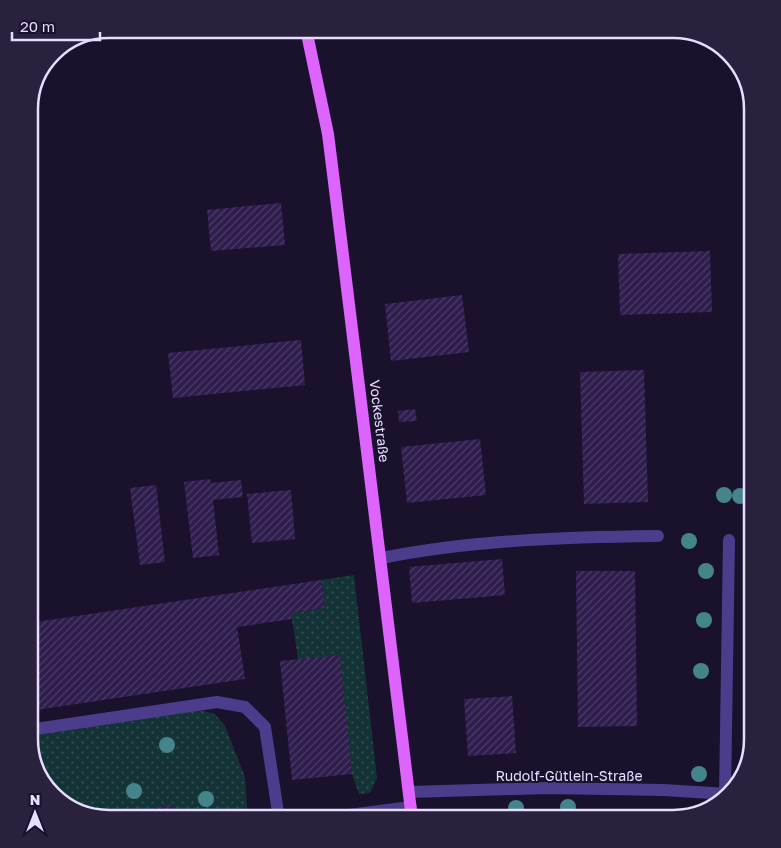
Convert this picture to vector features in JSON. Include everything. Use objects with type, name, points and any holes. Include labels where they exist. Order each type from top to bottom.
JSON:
[{"type":"main road","name":"Vockestraße","points":[[308,37],[328,134],[382,558],[412,810]]},
{"type":"street","points":[[382,558],[487,544],[572,536],[658,536]]},
{"type":"street","points":[[727,785],[729,540]]},
{"type":"street","points":[[37,729],[216,702],[245,707],[265,728],[278,810]]},
{"type":"street","name":"Rudolf-Gütlein-Straße","points":[[409,792],[547,788],[719,794]]},
{"type":"green space","points":[[354,575],[377,778],[370,793],[359,794],[352,774],[298,659],[291,613],[325,608],[321,580]]},
{"type":"green space","points":[[196,709],[215,714],[225,726],[245,777],[247,808],[246,810],[99,810],[90,808],[69,799],[60,791],[60,788],[57,788],[52,783],[41,763],[37,732]]},
{"type":"building","points":[[281,203],[285,245],[211,251],[207,210]]},
{"type":"building","points":[[710,251],[712,312],[620,315],[618,254]]},
{"type":"building","points":[[462,295],[469,352],[391,361],[385,304]]},
{"type":"building","points":[[301,340],[305,385],[173,398],[168,353]]},
{"type":"building","points":[[644,370],[648,502],[584,504],[580,372]]},
{"type":"building","points":[[415,409],[417,421],[399,422],[398,411]]},
{"type":"building","points":[[480,439],[486,495],[407,503],[401,447]]},
{"type":"building","points":[[210,479],[211,483],[241,480],[243,497],[213,500],[219,555],[193,558],[184,482]]},
{"type":"building","points":[[156,485],[165,562],[140,565],[130,488]]},
{"type":"building","points":[[291,490],[295,539],[252,543],[247,494]]},
{"type":"building","points":[[502,559],[505,595],[412,603],[409,567]]},
{"type":"building","points":[[576,571],[635,571],[637,726],[578,727]]},
{"type":"building","points":[[321,580],[325,608],[291,613],[292,619],[237,627],[245,679],[37,710],[37,622]]},
{"type":"building","points":[[340,655],[352,774],[292,780],[280,661]]},
{"type":"building","points":[[512,696],[516,753],[468,756],[464,699]]},
{"type":"building","points":[[173,805],[174,810],[143,810]]}]
